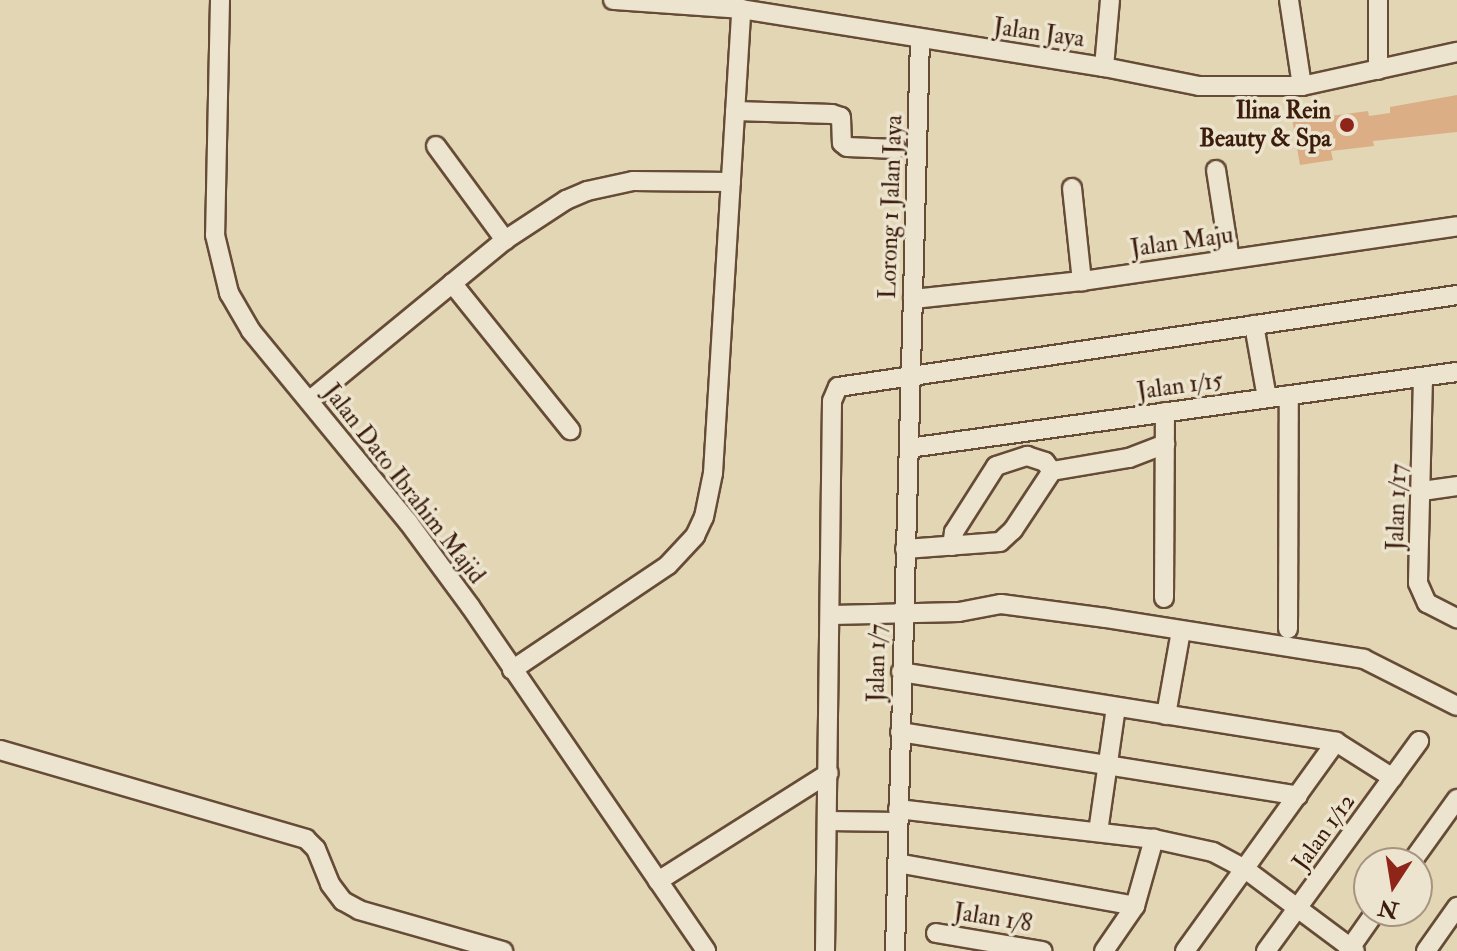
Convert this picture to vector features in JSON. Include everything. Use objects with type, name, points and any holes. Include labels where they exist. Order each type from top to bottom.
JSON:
[{"type":"street","name":"Jalan Dato Ibrahim Majid","points":[[220,0],[214,212],[218,255],[229,293],[251,331],[408,522],[706,951]]},
{"type":"street","name":"Jalan Jaya","points":[[613,0],[741,9],[1104,67],[1199,86],[1302,86],[1457,52]]},
{"type":"street","points":[[1104,67],[1110,0]]},
{"type":"street","points":[[1289,0],[1302,86]]},
{"type":"street","points":[[1378,0],[1378,70]]},
{"type":"street","points":[[512,670],[668,565],[695,536],[704,517],[713,473],[741,9]]},
{"type":"street","name":"Lorong 1 Jalan Jaya","points":[[908,376],[920,40]]},
{"type":"street","points":[[735,111],[832,114],[841,117],[842,143],[847,147],[896,149]]},
{"type":"street","points":[[436,146],[505,240]]},
{"type":"street","points":[[1216,170],[1230,259]]},
{"type":"street","points":[[309,401],[505,240],[544,212],[587,191],[633,181],[731,182]]},
{"type":"street","points":[[1072,188],[1082,281]]},
{"type":"street","name":"Jalan Maju","points":[[913,299],[1082,281],[1457,226]]},
{"type":"street","points":[[452,283],[570,430]]},
{"type":"street","points":[[825,951],[834,392],[846,385],[1457,295]]},
{"type":"street","points":[[1254,325],[1267,398]]},
{"type":"street","name":"Jalan 1/15","points":[[909,448],[1457,372]]},
{"type":"street","name":"Jalan 1/7","points":[[895,951],[909,448],[908,376]]},
{"type":"street","name":"Jalan 1/17","points":[[1423,377],[1420,593],[1427,603],[1457,618]]},
{"type":"street","points":[[1288,629],[1289,395]]},
{"type":"street","points":[[1164,598],[1165,412]]},
{"type":"street","points":[[905,549],[1000,542],[1007,537],[1052,471],[1129,458],[1165,444]]},
{"type":"street","points":[[952,546],[954,532],[996,466],[1027,456],[1045,462],[1052,471]]},
{"type":"street","points":[[1422,491],[1457,486]]},
{"type":"street","points":[[832,615],[959,612],[1001,604],[1364,659],[1457,706]]},
{"type":"street","points":[[1166,715],[1181,631]]},
{"type":"street","points":[[901,672],[1336,742],[1393,778]]},
{"type":"street","points":[[1098,832],[1116,707]]},
{"type":"street","points":[[900,732],[1298,796]]},
{"type":"street","name":"Jalan 1/12","points":[[1266,951],[1419,741]]},
{"type":"street","points":[[1185,951],[1336,742]]},
{"type":"street","points":[[0,750],[306,839],[316,849],[330,884],[343,901],[359,910],[503,951]]},
{"type":"street","points":[[658,881],[829,773]]},
{"type":"street","points":[[1422,847],[1457,799]]},
{"type":"street","points":[[828,821],[898,815],[1154,839],[1213,852],[1245,869],[1351,950],[1366,927]]},
{"type":"street","points":[[1104,951],[1135,906],[1154,839]]},
{"type":"street","points":[[897,863],[1135,906]]},
{"type":"street","points":[[1426,951],[1457,907]]},
{"type":"street","name":"Jalan 1/8","points":[[936,933],[1042,951]]},
{"type":"building","points":[[1457,95],[1457,132],[1373,141],[1374,146],[1331,151],[1333,160],[1300,165],[1290,107],[1313,103],[1315,118],[1368,111],[1369,116],[1390,113],[1390,107]]},
{"type":"place","name":"Ilina Rein Beauty & Spa","points":[[1347,125]]}]
